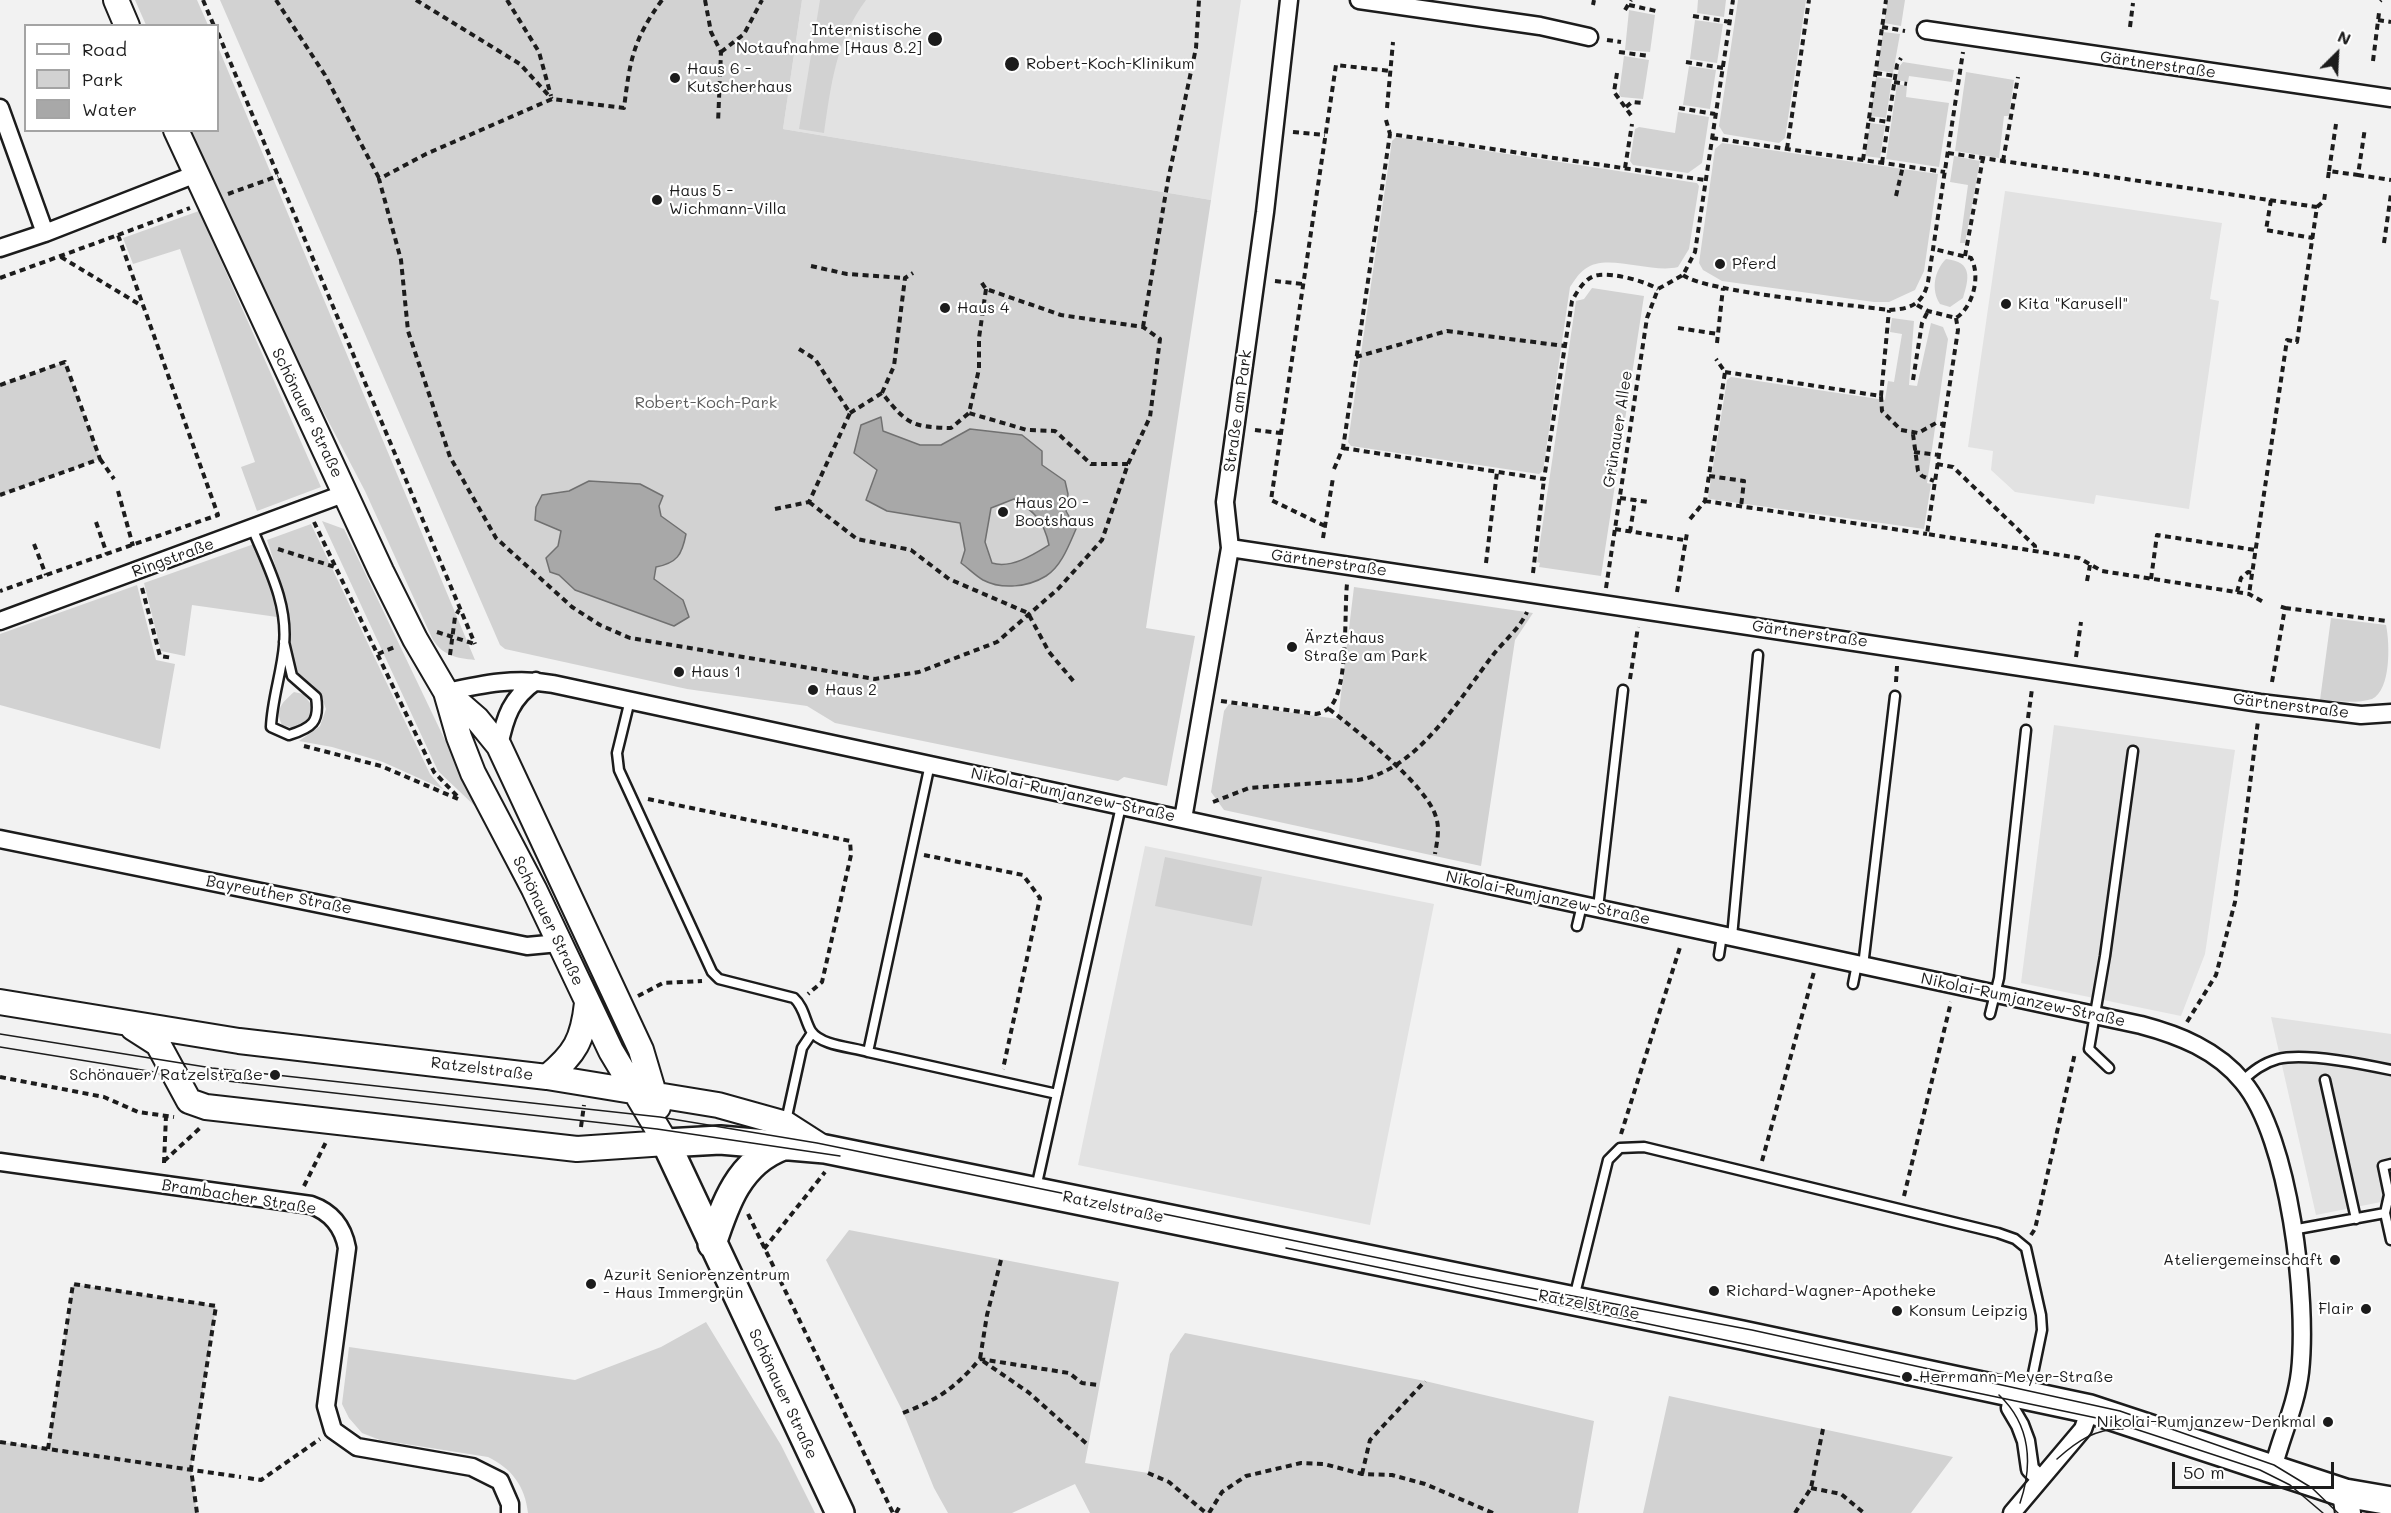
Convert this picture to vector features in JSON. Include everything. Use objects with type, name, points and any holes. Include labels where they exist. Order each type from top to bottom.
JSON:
[{"type":"main road","points":[[116,0],[126,24]]},
{"type":"main road","name":"Schönauer Straße","points":[[177,132],[276,349],[415,639],[446,692],[459,737],[473,773],[559,942],[587,1003],[645,1092],[712,1245],[840,1513]]},
{"type":"main road","name":"Schönauer Straße","points":[[446,692],[477,719],[499,746],[641,1050],[645,1092]]},
{"type":"main road","name":"Ratzelstraße","points":[[0,1002],[129,1025],[250,1042],[547,1077],[732,1108],[784,1135],[833,1150],[2090,1409],[2273,1469],[2346,1503],[2391,1501]]},
{"type":"main road","points":[[547,1077],[577,1046],[583,1030],[587,1003]]},
{"type":"main road","name":"Ratzelstraße","points":[[129,1025],[158,1044],[189,1101],[206,1107],[578,1149],[784,1135]]},
{"type":"main road","points":[[712,1245],[737,1183],[754,1162],[768,1152],[784,1135]]},
{"type":"street","name":"Straße am Park","points":[[1183,819],[1230,548],[1225,502],[1265,212],[1289,0]]},
{"type":"street","points":[[1359,0],[1539,26],[1589,37]]},
{"type":"street","name":"Gärtnerstraße","points":[[1926,30],[2391,98]]},
{"type":"street","points":[[0,108],[45,233]]},
{"type":"street","points":[[0,248],[45,233],[196,174]]},
{"type":"street","name":"Ringstraße","points":[[0,621],[253,530],[346,493]]},
{"type":"street","name":"Gärtnerstraße","points":[[1230,548],[2260,703],[2361,715],[2391,713]]},
{"type":"street","points":[[499,746],[507,711],[524,689],[536,681]]},
{"type":"street","name":"Nikolai-Rumjanzew-Straße","points":[[446,692],[493,682],[536,681],[2089,1014],[2181,1037],[2215,1057],[2242,1081],[2260,1108],[2271,1134],[2292,1230],[2300,1306],[2301,1356],[2294,1402],[2273,1469]]},
{"type":"street","name":"Bayreuther Straße","points":[[0,838],[527,946],[559,942]]},
{"type":"street","name":"Brambacher Straße","points":[[0,1162],[311,1205],[329,1214],[345,1236],[347,1248],[326,1406],[333,1430]]},
{"type":"street","points":[[2020,1394],[2010,1408],[2026,1441],[2030,1469],[2040,1479]]},
{"type":"street","points":[[2012,1513],[2083,1430],[2090,1409]]},
{"type":"street","points":[[333,1430],[357,1447],[472,1467],[500,1481],[510,1504],[510,1513]]},
{"type":"lane","points":[[253,530],[280,595],[284,642],[292,676],[316,697],[319,713],[311,726],[289,735],[271,727],[284,642]]},
{"type":"lane","points":[[1719,955],[1727,936],[1758,655]]},
{"type":"lane","points":[[1577,926],[1590,907],[1623,690]]},
{"type":"lane","points":[[1853,984],[1860,965],[1894,696]]},
{"type":"lane","points":[[630,700],[617,757],[621,773],[713,974],[719,979],[790,996],[798,1002],[812,1033],[827,1042],[1057,1094]]},
{"type":"lane","points":[[1990,1014],[1996,994],[2026,730]]},
{"type":"lane","points":[[2109,1068],[2089,1049],[2089,1014],[2133,751]]},
{"type":"lane","points":[[868,1052],[930,765]]},
{"type":"lane","points":[[1035,1191],[1121,806]]},
{"type":"lane","points":[[784,1135],[802,1048],[812,1033]]},
{"type":"lane","points":[[2242,1081],[2258,1068],[2280,1058],[2303,1058],[2391,1070]]},
{"type":"lane","points":[[2325,1080],[2356,1219]]},
{"type":"lane","points":[[1573,1302],[1606,1166],[1611,1155],[1624,1147],[1644,1148],[2002,1234],[2023,1244],[2029,1256],[2042,1325],[2020,1394]]},
{"type":"lane","points":[[2391,1164],[2383,1166],[2389,1194],[2385,1213],[2391,1240]]},
{"type":"lane","points":[[2292,1230],[2385,1213]]},
{"type":"path","points":[[203,0],[213,24]]},
{"type":"path","points":[[276,0],[325,75],[379,179],[401,260],[408,331],[450,457],[496,538],[572,608],[600,625],[630,638],[875,679],[919,672],[997,642],[1058,589],[1101,540],[1128,464],[1150,417],[1160,339],[1143,327],[1061,315],[986,289],[980,280]]},
{"type":"path","points":[[416,0],[520,64],[552,99]]},
{"type":"path","points":[[507,0],[539,52],[552,99]]},
{"type":"path","points":[[379,179],[426,154],[552,99],[624,108],[630,58],[638,36],[662,0]]},
{"type":"path","points":[[705,0],[711,32],[721,52],[717,123]]},
{"type":"path","points":[[721,52],[744,33],[762,0]]},
{"type":"path","points":[[1143,327],[1168,180],[1196,48],[1199,0]]},
{"type":"path","points":[[1625,10],[1631,0]]},
{"type":"path","points":[[1533,573],[1544,479],[1572,301],[1586,281],[1598,275],[1645,282],[1658,289],[1683,275],[1695,252],[1733,0]]},
{"type":"path","points":[[1786,149],[1809,0]]},
{"type":"path","points":[[1863,160],[1886,0]]},
{"type":"path","points":[[2130,27],[2133,3]]},
{"type":"path","points":[[1629,5],[1656,11]]},
{"type":"path","points":[[2373,61],[2379,12]]},
{"type":"path","points":[[1693,16],[1730,22]]},
{"type":"path","points":[[2378,20],[2391,22]]},
{"type":"path","points":[[1882,29],[1905,31]]},
{"type":"path","points":[[219,35],[475,644]]},
{"type":"path","points":[[1683,275],[1689,280],[1723,288],[1889,310],[1917,305],[1926,292],[1934,249],[1965,36]]},
{"type":"path","points":[[1387,108],[1393,42]]},
{"type":"path","points":[[1619,52],[1649,56]]},
{"type":"path","points":[[1882,163],[1895,79],[1901,58]]},
{"type":"path","points":[[1686,62],[1723,68]]},
{"type":"path","points":[[1325,526],[1271,500],[1336,65],[1390,72]]},
{"type":"path","points":[[1617,73],[1614,92],[1633,118]]},
{"type":"path","points":[[1875,75],[1907,84]]},
{"type":"path","points":[[2003,161],[2018,76]]},
{"type":"path","points":[[1950,93],[1957,94]]},
{"type":"path","points":[[1626,107],[1632,102],[1642,103]]},
{"type":"path","points":[[1679,108],[1715,114]]},
{"type":"path","points":[[1334,469],[1342,448],[1390,134],[1386,120]]},
{"type":"path","points":[[1868,121],[1888,122]]},
{"type":"path","points":[[1625,168],[1632,124]]},
{"type":"path","points":[[2328,178],[2336,124]]},
{"type":"path","points":[[2358,175],[2365,128]]},
{"type":"path","points":[[1294,132],[1325,135]]},
{"type":"path","points":[[1390,134],[1705,180]]},
{"type":"path","points":[[1712,138],[1945,172]]},
{"type":"path","points":[[1948,153],[2318,207]]},
{"type":"path","points":[[1965,256],[1983,158]]},
{"type":"path","points":[[1896,196],[1903,166]]},
{"type":"path","points":[[2329,171],[2391,180]]},
{"type":"path","points":[[221,197],[278,176]]},
{"type":"path","points":[[2249,594],[2287,340],[2297,342],[2318,207],[2325,201],[2325,194]]},
{"type":"path","points":[[2384,243],[2391,194]]},
{"type":"path","points":[[2271,201],[2266,230],[2313,238]]},
{"type":"path","points":[[0,278],[196,206]]},
{"type":"path","points":[[0,591],[218,515],[118,235]]},
{"type":"path","points":[[1917,305],[1928,311],[1956,318],[1965,313],[1975,280],[1976,267],[1971,258],[1934,249]]},
{"type":"path","points":[[60,257],[143,306]]},
{"type":"path","points":[[811,266],[847,274],[905,278],[913,273]]},
{"type":"path","points":[[809,502],[850,413],[882,393],[894,366],[905,278]]},
{"type":"path","points":[[1275,281],[1303,284]]},
{"type":"path","points":[[1717,343],[1723,288]]},
{"type":"path","points":[[882,393],[902,418],[921,427],[951,428],[969,413],[980,369],[979,338],[986,289]]},
{"type":"path","name":"Grünauer Allee","points":[[1604,604],[1647,318],[1651,301],[1658,289]]},
{"type":"path","points":[[1889,310],[1880,406],[1885,416],[1901,430],[1913,434],[1923,432],[1936,423],[1942,424]]},
{"type":"path","points":[[1913,380],[1922,323],[1928,311]]},
{"type":"path","points":[[1927,534],[1958,330],[1956,318]]},
{"type":"path","points":[[1678,328],[1718,334]]},
{"type":"path","points":[[1356,357],[1446,331],[1565,346]]},
{"type":"path","points":[[798,349],[814,359],[850,413]]},
{"type":"path","points":[[1690,519],[1705,501],[1725,372],[1716,359]]},
{"type":"path","points":[[0,385],[65,362],[100,459],[114,479]]},
{"type":"path","points":[[1725,372],[1881,396]]},
{"type":"path","points":[[969,413],[1027,430],[1055,431],[1091,464],[1128,464]]},
{"type":"path","points":[[1255,430],[1281,433]]},
{"type":"path","points":[[1913,434],[1914,452],[1922,476],[1934,481]]},
{"type":"path","points":[[1342,448],[1544,479]]},
{"type":"path","points":[[1914,452],[1938,455]]},
{"type":"path","points":[[0,495],[100,459]]},
{"type":"path","points":[[1937,464],[1953,467],[2035,546],[2035,551]]},
{"type":"path","points":[[1486,563],[1497,472]]},
{"type":"path","points":[[1708,476],[1744,482],[1741,507]]},
{"type":"path","points":[[1323,538],[1333,478]]},
{"type":"path","points":[[118,491],[131,538]]},
{"type":"path","points":[[1620,498],[1648,502]]},
{"type":"path","points":[[1630,532],[1635,500]]},
{"type":"path","points":[[1705,501],[2079,558],[2102,571],[2249,594],[2265,603]]},
{"type":"path","points":[[775,509],[809,502],[857,539],[911,550],[949,579],[1028,613],[1049,652],[1075,683]]},
{"type":"path","points":[[271,727],[297,745],[331,751],[381,766],[462,800],[434,772],[308,507]]},
{"type":"path","points":[[96,522],[107,554]]},
{"type":"path","points":[[1615,529],[1684,540]]},
{"type":"path","points":[[1677,592],[1687,533]]},
{"type":"path","points":[[2151,579],[2157,535],[2256,550]]},
{"type":"path","points":[[34,544],[46,575]]},
{"type":"path","points":[[2087,581],[2090,565]]},
{"type":"path","points":[[2237,592],[2244,574],[2252,573]]},
{"type":"path","points":[[1223,701],[1317,714],[1329,708],[1337,696],[1346,636],[1347,581]]},
{"type":"path","points":[[142,589],[160,656],[173,658]]},
{"type":"path","points":[[2279,606],[2386,621]]},
{"type":"path","points":[[1213,802],[1249,788],[1366,778],[1395,764],[1432,734],[1521,623],[1528,608]]},
{"type":"path","points":[[2272,682],[2285,608]]},
{"type":"path","points":[[2076,656],[2081,622]]},
{"type":"path","points":[[1623,690],[1630,683],[1638,626],[1630,624]]},
{"type":"path","points":[[1894,696],[1899,647]]},
{"type":"path","points":[[2026,730],[2032,689]]},
{"type":"path","points":[[2181,1037],[2216,975],[2235,902],[2260,703]]},
{"type":"path","points":[[1329,708],[1395,764],[1435,814],[1438,825],[1434,859]]},
{"type":"path","points":[[633,800],[638,797],[850,841],[851,855],[822,982],[798,1002]]},
{"type":"path","points":[[911,853],[1023,875],[1040,898],[1000,1082]]},
{"type":"path","points":[[1624,1147],[1620,1134],[1681,947],[1685,927]]},
{"type":"path","points":[[1758,1176],[1818,956]]},
{"type":"path","points":[[620,1003],[663,983],[702,981],[713,974]]},
{"type":"path","points":[[1900,1211],[1954,985]]},
{"type":"path","points":[[2023,1244],[2035,1229],[2089,1014]]},
{"type":"path","points":[[0,1077],[104,1097],[138,1112],[176,1117],[206,1107]]},
{"type":"path","points":[[578,1149],[587,1083]]},
{"type":"path","points":[[164,1161],[201,1126],[206,1107]]},
{"type":"path","points":[[161,1184],[166,1116]]},
{"type":"path","points":[[296,1203],[317,1156],[339,1123]]},
{"type":"path","points":[[764,1249],[833,1150]]},
{"type":"path","points":[[746,1209],[894,1513],[900,1506]]},
{"type":"path","points":[[903,1413],[933,1401],[956,1386],[980,1359],[987,1315],[1001,1260]]},
{"type":"path","points":[[48,1449],[72,1284],[216,1306],[191,1469],[196,1513]]},
{"type":"path","points":[[980,1359],[1070,1373],[1083,1383],[1099,1385]]},
{"type":"path","points":[[980,1359],[1028,1392],[1088,1445]]},
{"type":"path","points":[[1362,1474],[1370,1440],[1425,1381]]},
{"type":"path","points":[[1795,1513],[1812,1488],[1823,1429]]},
{"type":"path","points":[[248,1478],[261,1480],[333,1430]]},
{"type":"path","points":[[0,1442],[241,1477]]},
{"type":"path","points":[[1148,1473],[1170,1482],[1208,1513],[1222,1492],[1246,1476],[1301,1463],[1324,1464],[1362,1474],[1392,1475],[1425,1484],[1493,1513]]},
{"type":"path","points":[[1812,1488],[1841,1494],[1864,1513]]},
{"type":"shaded area","name":"Robert-Koch-Klinikum","points":[[802,0],[1241,0],[1211,200],[783,129]]},
{"type":"shaded area","points":[[2005,191],[2222,223],[2210,299],[2219,301],[2189,509],[2096,495],[2094,504],[2015,492],[1991,470],[1993,451],[1968,447]]},
{"type":"shaded area","points":[[2054,725],[2235,750],[2205,954],[2181,1016],[2021,983]]},
{"type":"shaded area","points":[[1145,846],[1434,904],[1370,1225],[1078,1165]]},
{"type":"shaded area","points":[[2271,1017],[2391,1034],[2391,1200],[2316,1215]]},
{"type":"green space","points":[[135,0],[197,0],[208,24],[146,24]]},
{"type":"green space","name":"Robert-Koch-Park","points":[[220,0],[802,0],[783,129],[1211,200],[1146,628],[1195,636],[1167,786],[1124,777],[1118,781],[835,723],[807,706],[687,689],[505,649],[500,645]]},
{"type":"green space","points":[[820,0],[866,0],[841,47],[832,80],[824,133],[799,129]]},
{"type":"green space","points":[[1698,0],[1726,0],[1724,17],[1697,13]]},
{"type":"green space","points":[[1738,0],[1806,0],[1785,138],[1779,143],[1724,134],[1719,126]]},
{"type":"green space","points":[[1888,0],[1905,0],[1901,26],[1884,23]]},
{"type":"green space","points":[[1629,10],[1655,15],[1650,52],[1625,50]]},
{"type":"green space","points":[[1695,20],[1723,24],[1717,63],[1690,59]]},
{"type":"green space","points":[[1883,32],[1900,34],[1893,73],[1877,70]]},
{"type":"green space","points":[[219,49],[475,660],[456,657],[445,652],[432,638],[365,491],[282,333],[192,132],[219,132]]},
{"type":"green space","points":[[1624,56],[1649,60],[1643,99],[1621,97],[1619,94]]},
{"type":"green space","points":[[1903,62],[1954,70],[1952,82],[1909,76],[1908,82],[1897,80],[1899,67]]},
{"type":"green space","points":[[1689,66],[1716,70],[1710,109],[1683,105]]},
{"type":"green space","points":[[1966,72],[2014,80],[2009,116],[2004,116],[1999,158],[1955,151]]},
{"type":"green space","points":[[1876,77],[1892,79],[1886,118],[1870,116]]},
{"type":"green space","points":[[1897,84],[1907,86],[1906,97],[1949,103],[1939,167],[1886,159]]},
{"type":"green space","points":[[1678,112],[1709,117],[1702,163],[1688,173],[1633,165],[1630,161],[1635,129],[1639,127],[1675,133]]},
{"type":"green space","points":[[1870,123],[1885,125],[1880,158],[1865,156]]},
{"type":"green space","points":[[1396,137],[1697,183],[1699,186],[1689,249],[1678,267],[1655,268],[1605,262],[1594,264],[1585,269],[1570,287],[1543,471],[1539,474],[1351,446],[1348,442],[1392,141]]},
{"type":"green space","points":[[1722,143],[1938,174],[1924,271],[1915,290],[1889,302],[1874,302],[1722,281],[1703,270],[1699,263],[1715,149]]},
{"type":"green space","points":[[1954,156],[1980,161],[1965,243],[1960,243],[1968,185],[1950,182]]},
{"type":"green space","points":[[199,211],[321,487],[257,511],[241,467],[255,462],[180,249],[133,264],[123,238]]},
{"type":"green space","points":[[1946,259],[1961,264],[1967,272],[1967,284],[1963,298],[1950,307],[1940,304],[1935,293],[1936,275]]},
{"type":"green space","points":[[1592,288],[1644,296],[1601,576],[1539,567],[1540,563],[1537,562],[1576,301],[1584,299]]},
{"type":"green space","points":[[1892,318],[1914,321],[1909,385],[1917,386],[1931,323],[1943,327],[1948,339],[1927,483],[1931,484],[1924,529],[1708,497],[1727,380],[1731,377],[1885,400],[1888,381],[1894,382],[1902,334],[1890,332]]},
{"type":"green space","points":[[65,362],[100,459],[0,495],[0,385]]},
{"type":"green space","points":[[322,521],[344,529],[478,809],[438,771]]},
{"type":"green space","points":[[311,524],[430,774],[443,789],[383,762],[332,747],[299,741],[320,726],[326,709],[321,696],[295,670],[289,651],[287,602],[267,540]]},
{"type":"green space","points":[[254,544],[271,590],[277,617],[192,605],[185,656],[161,651],[144,583]]},
{"type":"green space","points":[[137,585],[156,660],[175,664],[160,749],[0,705],[0,634]]},
{"type":"green space","points":[[1354,587],[1533,613],[1515,640],[1481,866],[1224,810],[1211,792],[1224,711],[1229,704],[1338,719]]},
{"type":"green space","points":[[2331,618],[2386,625],[2388,666],[2386,677],[2378,694],[2372,699],[2353,702],[2320,700]]},
{"type":"green space","points":[[294,692],[303,694],[314,708],[312,718],[297,729],[282,725],[279,714],[283,703]]},
{"type":"green space","points":[[1165,857],[1262,877],[1252,926],[1155,906]]},
{"type":"green space","points":[[849,1230],[1119,1282],[1085,1463],[1148,1473],[1170,1354],[1185,1333],[1425,1381],[1594,1421],[1578,1513],[1090,1513],[1075,1484],[1012,1513],[948,1513],[934,1488],[903,1412],[826,1260]]},
{"type":"green space","points":[[73,1284],[216,1306],[191,1469],[197,1513],[0,1513],[0,1442],[48,1448]]},
{"type":"green space","points":[[706,1322],[781,1445],[815,1513],[528,1513],[524,1495],[516,1479],[504,1467],[488,1457],[380,1440],[362,1433],[349,1418],[342,1404],[349,1347],[575,1380],[661,1347]]},
{"type":"green space","points":[[1669,1396],[1953,1457],[1911,1513],[1643,1513]]},
{"type":"water","points":[[881,417],[883,431],[920,445],[941,445],[970,429],[1022,435],[1042,451],[1042,465],[1065,481],[1068,494],[1066,511],[1076,529],[1060,561],[1046,576],[1023,585],[998,585],[980,578],[961,563],[965,550],[960,523],[887,511],[866,500],[877,470],[854,453],[861,425]],"holes":[[[1014,499],[1033,512],[1041,523],[1049,545],[1014,563],[992,563],[985,542],[991,508]]]},
{"type":"water","points":[[589,481],[640,484],[663,496],[659,506],[661,516],[686,534],[680,553],[669,563],[656,567],[654,579],[683,600],[689,617],[674,626],[575,590],[559,575],[550,572],[546,558],[558,546],[561,531],[535,520],[536,507],[542,495],[569,491]]},
{"type":"tram line","points":[[0,1034],[212,1068],[660,1117],[817,1143],[1457,1274],[1752,1330],[2120,1411],[2274,1465],[2312,1488],[2338,1513]]},
{"type":"tram line","points":[[0,1047],[173,1075],[657,1129],[840,1156]]},
{"type":"tram line","points":[[1286,1248],[2111,1421],[2260,1470],[2290,1485],[2323,1513]]},
{"type":"tram line","points":[[1999,1395],[2018,1419],[2026,1446],[2027,1474],[2020,1503]]},
{"type":"tram line","points":[[2057,1459],[2087,1437],[2104,1431],[2123,1429]]},
{"type":"place","name":"Internistische Notaufnahme [Haus 8.2]","points":[[935,39]]},
{"type":"place","name":"Robert-Koch-Klinikum","points":[[1012,64]]},
{"type":"place","name":"Haus 6 - Kutscherhaus","points":[[675,78]]},
{"type":"place","name":"Haus 5 - Wichmann-Villa","points":[[657,200]]},
{"type":"place","name":"Pferd","points":[[1720,264]]},
{"type":"place","name":"Kita \"Karusell\"","points":[[2006,304]]},
{"type":"place","name":"Haus 4","points":[[945,308]]},
{"type":"place","name":"Haus 20 - Bootshaus","points":[[1003,512]]},
{"type":"place","name":"Ärztehaus Straße am Park","points":[[1292,647]]},
{"type":"place","name":"Haus 1","points":[[679,672]]},
{"type":"place","name":"Haus 2","points":[[813,690]]},
{"type":"place","name":"Schönauer/Ratzelstraße","points":[[275,1075]]},
{"type":"place","name":"Ateliergemeinschaft","points":[[2335,1260]]},
{"type":"place","name":"Azurit Seniorenzentrum - Haus Immergrün","points":[[591,1284]]},
{"type":"place","name":"Richard-Wagner-Apotheke","points":[[1714,1291]]},
{"type":"place","name":"Flair","points":[[2366,1309]]},
{"type":"place","name":"Konsum Leipzig","points":[[1897,1311]]},
{"type":"place","name":"Herrmann-Meyer-Straße","points":[[1907,1377]]},
{"type":"place","name":"Nikolai-Rumjanzew-Denkmal","points":[[2328,1422]]}]
